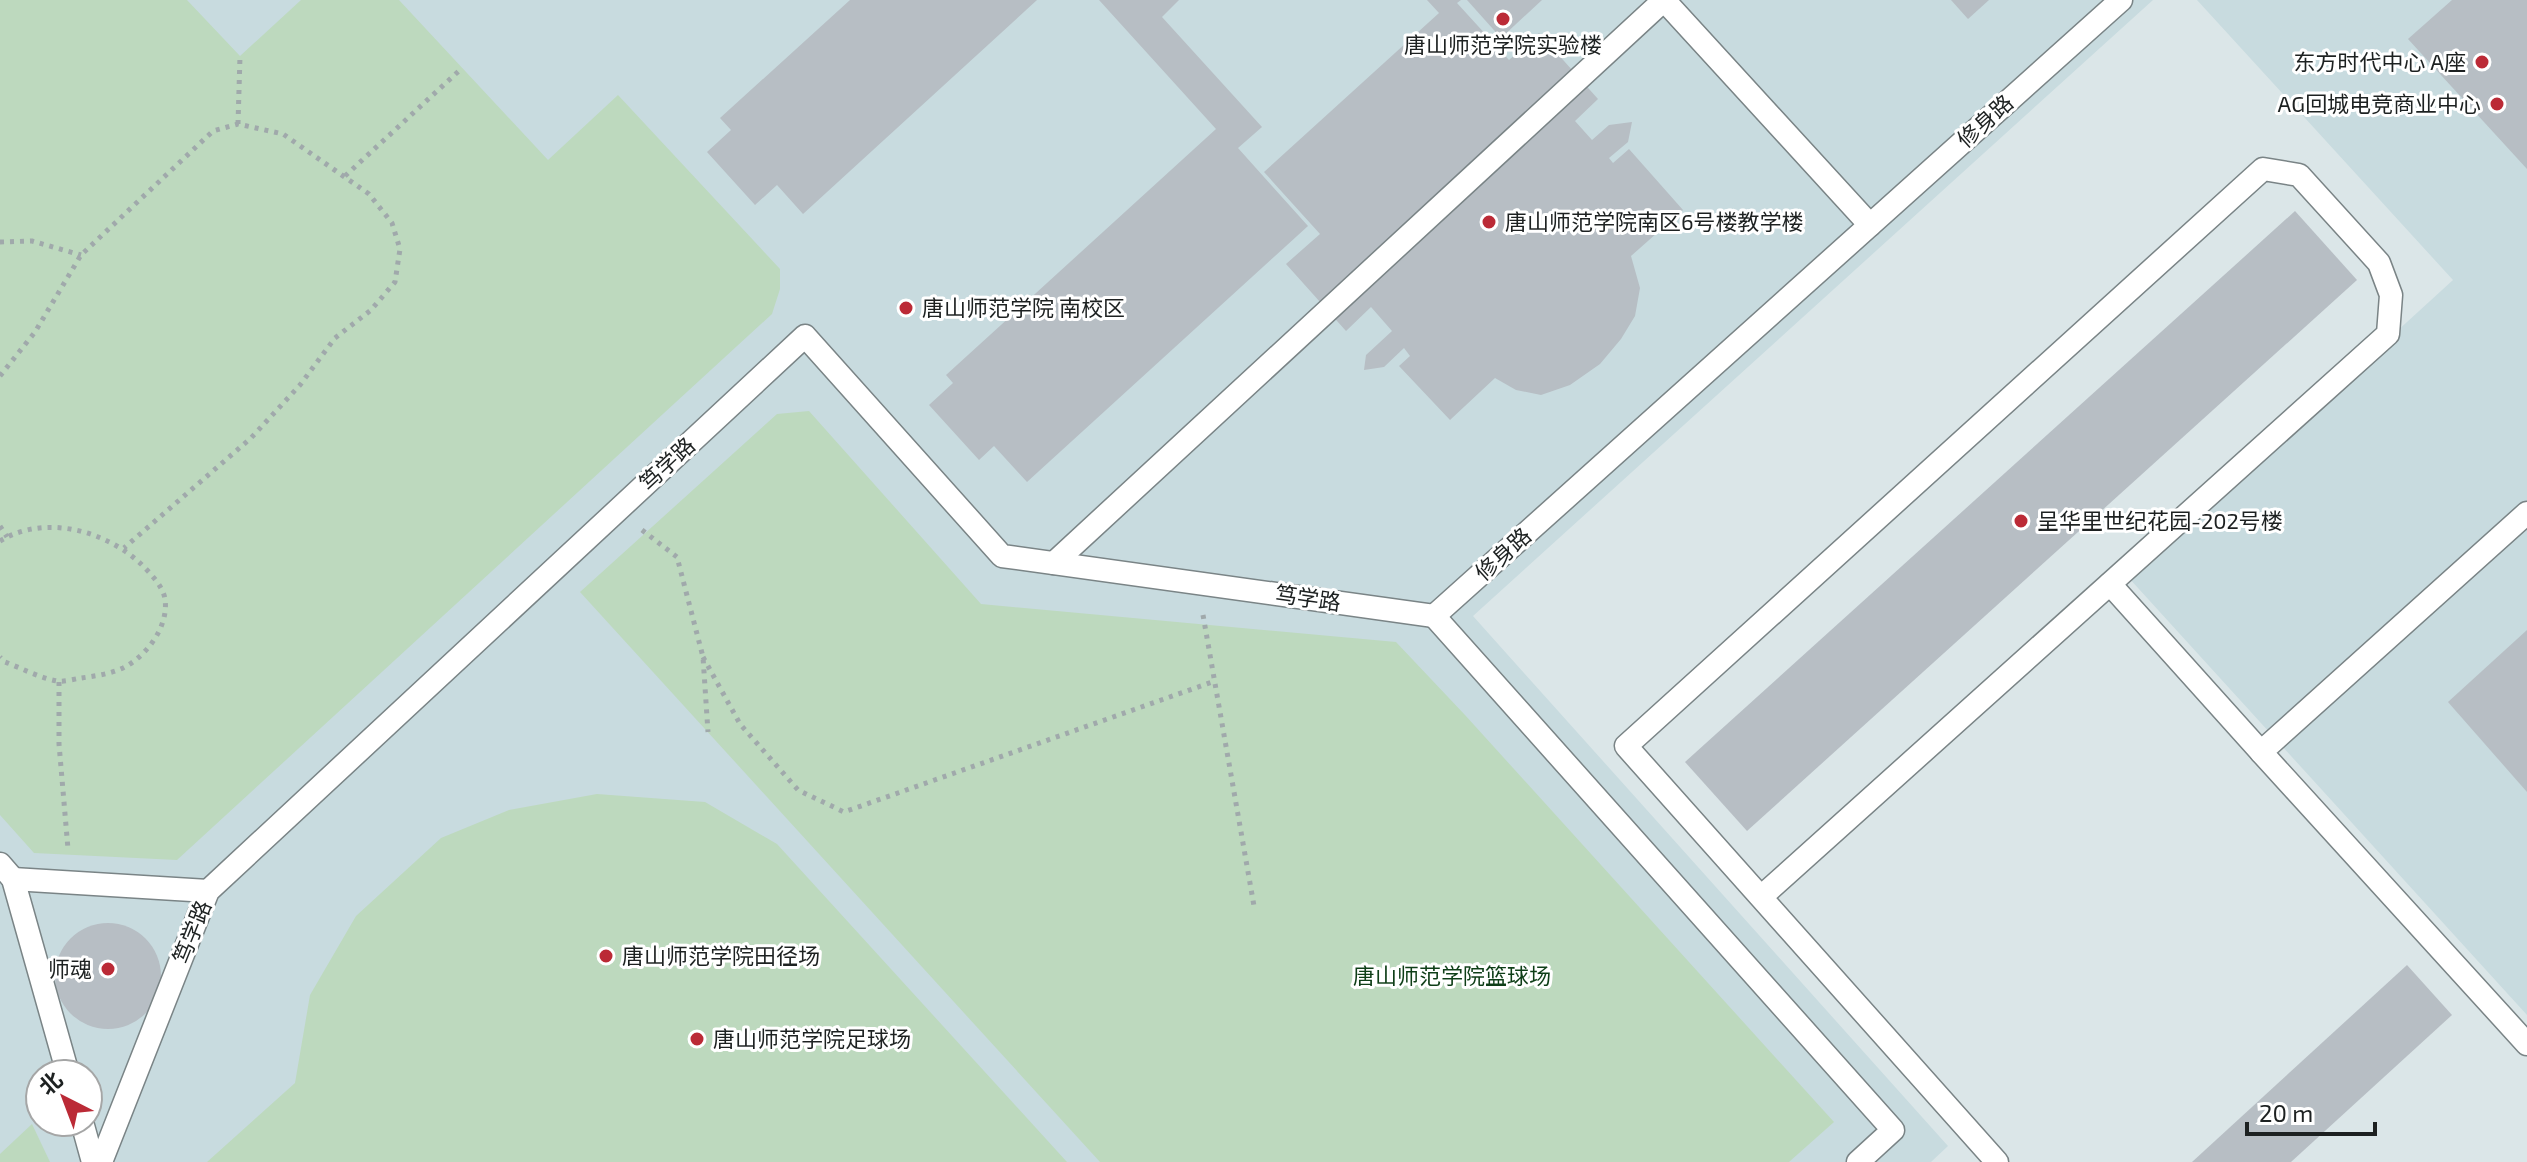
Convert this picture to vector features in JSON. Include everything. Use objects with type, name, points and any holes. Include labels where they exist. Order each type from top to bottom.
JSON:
[{"type":"lane","points":[[1054,563],[1664,0],[1870,225]]},
{"type":"lane","name":"修身路","points":[[1434,616],[2121,0]]},
{"type":"lane","points":[[1761,897],[2388,334],[2391,295],[2379,263],[2299,175],[2263,169],[1626,746],[1997,1162]]},
{"type":"lane","name":"笃学路","points":[[101,1162],[208,891],[805,336],[1002,556],[1434,616]]},
{"type":"lane","points":[[2261,752],[2527,513]]},
{"type":"lane","points":[[2110,584],[2527,1044]]},
{"type":"lane","points":[[1434,616],[1893,1130],[1858,1162]]},
{"type":"lane","points":[[63,1058],[7,872],[208,891]]},
{"type":"lane","points":[[86,1138],[93,1162]]},
{"type":"path","points":[[238,124],[240,56]]},
{"type":"path","points":[[345,176],[462,68]]},
{"type":"path","points":[[0,376],[35,332],[81,255],[213,131],[238,124],[283,134],[369,194],[392,223],[400,249],[395,282],[371,310],[335,338],[300,385],[251,438],[124,548]]},
{"type":"path","points":[[0,242],[32,241],[81,255]]},
{"type":"path","points":[[617,511],[677,557],[703,657],[708,732]]},
{"type":"path","points":[[0,526],[7,537]]},
{"type":"path","points":[[0,541],[26,528],[62,527],[105,539],[124,548],[152,574],[165,597],[164,626],[149,646],[124,668],[59,682],[5,662],[0,657]]},
{"type":"path","points":[[1197,583],[1254,906]]},
{"type":"path","points":[[703,657],[740,724],[798,790],[844,812],[1215,681]]},
{"type":"path","points":[[59,682],[59,744],[68,854]]},
{"type":"shaded area","name":"唐山师范学院 南校区","points":[[0,0],[2153,0],[1473,616],[1948,1146],[1931,1162],[0,1162]]},
{"type":"shaded area","points":[[2197,0],[2527,0],[2527,1015],[2128,577],[2453,280]]},
{"type":"green space","points":[[0,0],[187,0],[240,56],[301,0],[399,0],[548,160],[618,95],[780,269],[780,289],[772,314],[177,860],[34,853],[0,815]]},
{"type":"green space","name":"唐山师范学院篮球场","points":[[809,411],[981,604],[1396,642],[1834,1122],[1789,1162],[1100,1162],[580,592],[777,414]]},
{"type":"green space","name":"唐山师范学院田径场","points":[[597,794],[705,802],[777,844],[1067,1162],[207,1162],[295,1083],[310,995],[356,916],[441,838],[509,810]]},
{"type":"green space","points":[[24,1132],[24,1138],[39,1138],[50,1162],[0,1162],[0,1154]]},
{"type":"building","points":[[850,0],[1037,0],[803,214],[777,185],[755,205],[707,152],[731,130],[720,118]]},
{"type":"building","points":[[1099,0],[1179,0],[1162,17],[1262,127],[1238,148],[1308,226],[1027,482],[994,446],[979,460],[929,405],[953,383],[946,375],[1216,129]]},
{"type":"building","name":"唐山师范学院南区6号楼教学楼","points":[[1427,0],[1461,0],[1457,3],[1509,60],[1539,33],[1598,99],[1575,121],[1592,140],[1609,125],[1632,122],[1628,142],[1609,158],[1613,163],[1629,149],[1683,210],[1631,256],[1640,288],[1635,316],[1600,364],[1570,385],[1541,395],[1516,390],[1495,378],[1450,420],[1399,366],[1410,356],[1404,348],[1384,367],[1364,370],[1366,355],[1392,331],[1371,307],[1346,331],[1286,264],[1320,234],[1264,172],[1439,13]]},
{"type":"building","name":"唐山师范学院实验楼","points":[[1467,0],[1542,0],[1501,38]]},
{"type":"building","points":[[1951,0],[1989,0],[1968,19]]},
{"type":"building","name":"AG回城电竞商业中心","points":[[2452,0],[2527,0],[2527,169],[2408,39]]},
{"type":"building","name":"呈华里世纪花园-202号楼","points":[[2295,211],[2357,280],[1747,831],[1685,762]]},
{"type":"building","points":[[2527,630],[2527,792],[2448,702]]},
{"type":"building","name":"师魂","points":[[108,923],[128,927],[146,938],[157,956],[161,976],[157,996],[146,1014],[128,1025],[108,1029],[88,1025],[70,1014],[59,996],[55,976],[59,956],[70,938],[88,927]]},
{"type":"building","points":[[2407,965],[2452,1015],[2291,1162],[2192,1162]]},
{"type":"place","name":"唐山师范学院实验楼","points":[[1503,19]]},
{"type":"place","name":"东方时代中心 A座","points":[[2482,62]]},
{"type":"place","name":"AG回城电竞商业中心","points":[[2497,104]]},
{"type":"place","name":"唐山师范学院南区6号楼教学楼","points":[[1489,222]]},
{"type":"place","name":"唐山师范学院 南校区","points":[[906,308]]},
{"type":"place","name":"呈华里世纪花园-202号楼","points":[[2021,521]]},
{"type":"place","name":"唐山师范学院田径场","points":[[606,956]]},
{"type":"place","name":"师魂","points":[[108,969]]},
{"type":"place","name":"唐山师范学院足球场","points":[[697,1039]]}]
